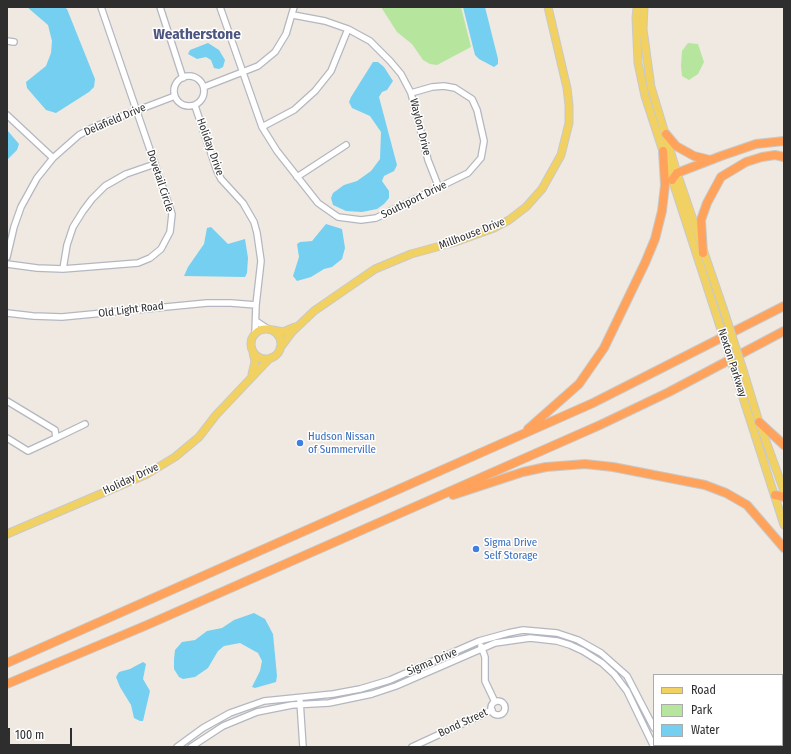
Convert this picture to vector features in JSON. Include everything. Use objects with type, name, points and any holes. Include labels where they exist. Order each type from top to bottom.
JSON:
[{"type":"highway","points":[[666,134],[676,146],[694,156],[710,160]]},
{"type":"highway","points":[[674,177],[710,160],[756,144],[784,141]]},
{"type":"highway","points":[[522,435],[579,384],[604,348],[655,239],[662,211],[665,185],[663,151]]},
{"type":"highway","points":[[703,253],[701,220],[707,203],[721,177],[746,162],[762,157],[784,157]]},
{"type":"highway","points":[[7,663],[607,396],[784,306]]},
{"type":"highway","points":[[7,684],[154,622],[600,425],[669,392],[784,331]]},
{"type":"highway","points":[[758,422],[784,445]]},
{"type":"highway","points":[[435,499],[452,496],[523,472],[546,467],[585,464],[613,466],[705,485],[726,493],[747,505],[784,548]]},
{"type":"highway","points":[[775,496],[784,496]]},
{"type":"main road","name":"Millhouse Drive","points":[[280,348],[299,325],[346,288],[375,269],[411,254],[455,242],[494,228],[509,220],[526,207],[542,189],[561,155],[569,123],[567,88],[548,7]]},
{"type":"main road","points":[[637,7],[638,63],[645,96],[663,151],[723,308],[758,422],[784,491]]},
{"type":"main road","points":[[644,7],[643,29],[651,87],[666,134],[674,177]]},
{"type":"main road","name":"Nexton Parkway","points":[[674,177],[679,202],[784,525]]},
{"type":"main road","points":[[271,330],[280,338],[280,348],[278,353],[270,358],[261,358],[253,352],[251,343],[255,334],[263,329],[289,330],[299,325]]},
{"type":"main road","name":"Holiday Drive","points":[[250,378],[256,362],[253,352]]},
{"type":"main road","name":"Holiday Drive","points":[[7,534],[147,474],[175,457],[199,437],[250,378],[270,358]]},
{"type":"street","name":"Dovetail Circle","points":[[7,264],[37,268],[63,269],[138,263],[150,258],[161,249],[170,232],[172,214],[101,7]]},
{"type":"street","points":[[160,7],[183,78]]},
{"type":"street","name":"Southport Drive","points":[[220,7],[262,126],[277,151],[297,177],[323,207],[338,217],[349,220],[376,218],[468,173],[481,158],[484,140],[478,110],[472,100],[456,88],[432,87],[411,93]]},
{"type":"street","points":[[204,87],[244,73],[258,66],[274,52],[286,34],[293,15],[294,7]]},
{"type":"street","name":"Waylon Drive","points":[[293,15],[325,21],[348,29],[370,41],[386,56],[401,74],[411,93],[428,160],[438,188]]},
{"type":"street","points":[[262,126],[294,110],[315,92],[331,71],[348,29]]},
{"type":"street","points":[[7,41],[14,42]]},
{"type":"street","points":[[190,76],[197,78],[204,87],[202,99],[195,106],[181,104],[175,96],[175,88],[183,78],[190,76]]},
{"type":"street","name":"Delafield Drive","points":[[7,257],[14,227],[24,202],[37,178],[53,158],[79,135],[96,126],[137,109],[175,96]]},
{"type":"street","name":"Holiday Drive","points":[[195,106],[217,171],[221,179],[243,203],[251,217],[257,233],[261,261],[256,305],[255,334]]},
{"type":"street","points":[[7,115],[53,158]]},
{"type":"street","points":[[297,177],[346,145]]},
{"type":"street","points":[[63,269],[67,245],[82,210],[105,186],[126,174],[155,164]]},
{"type":"street","name":"Old Light Road","points":[[7,313],[62,317],[207,303],[231,302],[256,305]]},
{"type":"street","points":[[256,321],[271,330]]},
{"type":"street","points":[[7,401],[56,430],[56,438]]},
{"type":"street","points":[[7,438],[28,451],[85,424]]},
{"type":"street","name":"Sigma Drive","points":[[177,747],[203,728],[230,712],[264,702],[333,694],[390,680],[479,641],[508,632],[523,630],[558,633],[578,640],[601,653],[627,676],[653,726]]},
{"type":"street","name":"Sigma Drive","points":[[191,747],[223,726],[239,718],[257,712],[300,705],[329,704],[386,690],[482,649],[510,640],[530,638],[557,641],[583,651],[614,674],[627,691],[653,745]]},
{"type":"street","name":"Bond Street","points":[[479,641],[485,657],[485,681],[495,702]]},
{"type":"street","points":[[300,697],[303,747]]},
{"type":"street","points":[[495,702],[503,704],[504,712],[501,714],[496,714],[492,710],[492,705],[495,702]]},
{"type":"street","name":"Bond Street","points":[[412,747],[492,710]]},
{"type":"street","points":[[657,747],[662,746]]},
{"type":"green space","points":[[381,7],[461,7],[471,47],[437,65],[430,64],[423,60],[412,44],[397,32]]},
{"type":"green space","points":[[688,43],[698,44],[704,62],[698,74],[689,80],[682,76],[681,66],[682,51]]},
{"type":"water","points":[[27,7],[64,7],[67,9],[95,79],[94,87],[89,92],[56,113],[46,110],[27,88],[26,82],[46,66],[51,53],[52,41],[48,25]]},
{"type":"water","points":[[463,7],[485,7],[498,59],[498,64],[494,67],[479,59],[475,55]]},
{"type":"water","points":[[208,43],[219,50],[225,60],[223,67],[219,69],[214,68],[211,60],[206,57],[197,59],[188,54],[190,50]]},
{"type":"water","points":[[373,62],[378,62],[384,67],[393,81],[387,90],[382,92],[379,97],[397,165],[394,171],[384,176],[382,181],[389,191],[389,198],[384,204],[377,209],[362,212],[346,211],[333,205],[331,198],[333,193],[344,185],[357,181],[371,171],[380,159],[381,132],[370,116],[352,108],[349,102]]},
{"type":"water","points":[[7,130],[19,144],[17,150],[7,160]]},
{"type":"water","points":[[326,224],[342,229],[345,248],[342,259],[332,267],[324,269],[311,277],[297,281],[293,276],[299,257],[297,244],[300,242],[312,241]]},
{"type":"water","points":[[211,227],[228,244],[245,239],[248,258],[247,273],[245,277],[184,276],[188,267],[204,244],[207,228]]},
{"type":"water","points":[[254,613],[265,619],[273,634],[277,676],[276,682],[255,688],[252,687],[260,671],[262,661],[258,653],[240,643],[224,646],[218,651],[208,668],[195,677],[183,679],[179,677],[174,669],[174,659],[175,650],[182,642],[195,640],[207,631],[222,628],[234,620]]},
{"type":"water","points":[[143,662],[146,664],[143,679],[150,691],[143,721],[140,721],[134,718],[131,705],[116,677],[119,672],[130,669]]},
{"type":"place","name":"Hudson Nissan of Summerville","points":[[300,443]]},
{"type":"place","name":"Sigma Drive Self Storage","points":[[476,549]]},
{"type":"district","name":"Weatherstone","points":[[197,35]]}]
